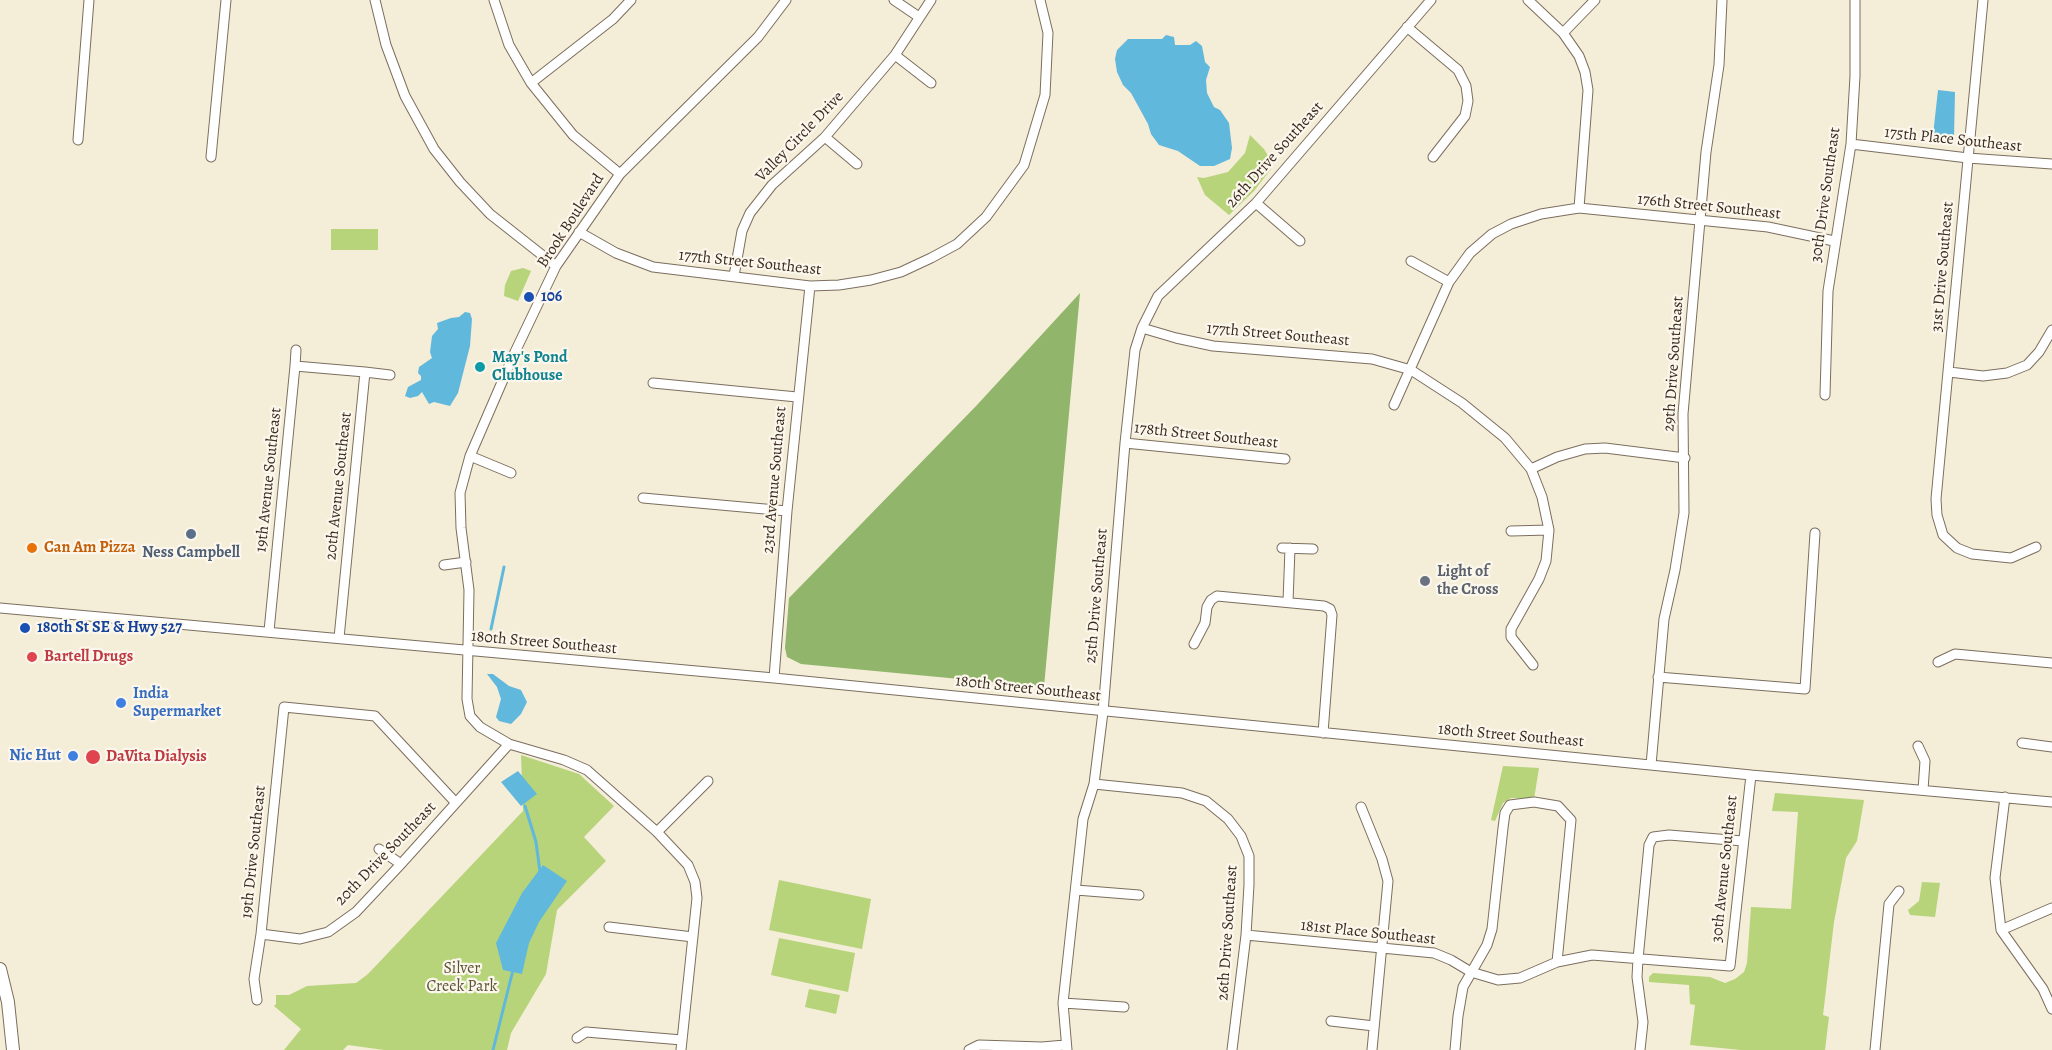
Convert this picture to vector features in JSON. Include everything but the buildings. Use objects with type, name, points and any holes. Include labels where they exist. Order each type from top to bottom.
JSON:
[{"type":"main road","points":[[0,969],[13,1050]]},
{"type":"street","points":[[78,140],[89,0]]},
{"type":"street","points":[[211,157],[226,0]]},
{"type":"street","points":[[375,0],[386,45],[405,96],[435,149],[460,182],[490,214],[556,266]]},
{"type":"street","points":[[494,0],[509,45],[531,84],[573,135],[620,174]]},
{"type":"street","points":[[531,84],[614,19],[631,0]]},
{"type":"street","name":"Brook Boulevard","points":[[509,744],[480,726],[470,716],[467,699],[469,590],[460,493],[470,456],[515,352],[556,266],[579,232],[620,174],[758,37],[786,0]]},
{"type":"street","points":[[894,0],[919,17]]},
{"type":"street","name":"Valley Circle Drive","points":[[734,276],[742,231],[750,213],[772,185],[825,137],[895,55],[932,0]]},
{"type":"street","name":"177th Street Southeast","points":[[579,232],[616,253],[653,267],[810,286],[839,285],[901,272],[957,244],[986,217],[1024,165],[1046,95],[1048,33],[1040,0]]},
{"type":"street","name":"26th Drive Southeast","points":[[1142,328],[1158,296],[1256,202],[1431,0]]},
{"type":"street","points":[[1528,0],[1563,33],[1579,56],[1585,72],[1588,90],[1580,208]]},
{"type":"street","points":[[1563,33],[1595,0]]},
{"type":"street","name":"29th Drive Southeast","points":[[1651,765],[1664,619],[1684,513],[1683,414],[1706,152],[1719,65],[1722,0]]},
{"type":"street","name":"30th Drive Southeast","points":[[1825,395],[1828,291],[1834,241],[1851,144],[1855,76],[1855,0]]},
{"type":"street","name":"31st Drive Southeast","points":[[1983,0],[1936,515],[1944,535],[1957,548],[1972,554],[2011,558],[2036,547]]},
{"type":"street","points":[[1407,27],[1458,70],[1466,86],[1468,101],[1465,116],[1433,157]]},
{"type":"street","points":[[895,55],[931,83]]},
{"type":"street","points":[[825,137],[857,164]]},
{"type":"street","name":"175th Place Southeast","points":[[1851,144],[1968,158],[2052,164]]},
{"type":"street","points":[[1256,202],[1300,241]]},
{"type":"street","name":"176th Street Southeast","points":[[1394,405],[1449,282],[1470,253],[1492,234],[1511,224],[1542,214],[1580,208],[1768,227],[1834,241]]},
{"type":"street","points":[[1411,261],[1449,282]]},
{"type":"street","name":"23rd Avenue Southeast","points":[[774,678],[797,397],[810,286]]},
{"type":"street","name":"177th Street Southeast","points":[[1142,328],[1213,346],[1372,359],[1411,370],[1462,403],[1505,438],[1531,470],[1542,497],[1549,530],[1546,561],[1539,579],[1511,629],[1511,637],[1533,665]]},
{"type":"street","name":"25th Drive Southeast","points":[[1066,1047],[1063,1003],[1083,819],[1094,784],[1103,712],[1125,443],[1135,350],[1142,328]]},
{"type":"street","points":[[1949,372],[1983,376],[2007,373],[2027,364],[2039,352],[2050,334]]},
{"type":"street","name":"19th Avenue Southeast","points":[[269,631],[296,350]]},
{"type":"street","points":[[295,366],[390,375]]},
{"type":"street","name":"20th Avenue Southeast","points":[[339,638],[365,372]]},
{"type":"street","points":[[653,383],[797,397]]},
{"type":"street","name":"178th Street Southeast","points":[[1125,443],[1284,459]]},
{"type":"street","points":[[1531,470],[1557,457],[1585,449],[1605,448],[1684,458]]},
{"type":"street","points":[[470,456],[511,473]]},
{"type":"street","points":[[643,498],[787,511]]},
{"type":"street","points":[[1511,531],[1549,530]]},
{"type":"street","points":[[1658,677],[1805,689],[1815,533]]},
{"type":"street","points":[[1288,602],[1286,548],[1313,549]]},
{"type":"street","points":[[444,565],[466,562]]},
{"type":"street","points":[[1194,644],[1205,623],[1207,607],[1217,596],[1324,606],[1330,609],[1332,615],[1323,733]]},
{"type":"street","name":"180th Street Southeast","points":[[0,608],[774,678],[1750,775],[2052,802]]},
{"type":"street","points":[[1938,662],[1954,654],[2052,663]]},
{"type":"street","name":"19th Drive Southeast","points":[[257,1000],[254,979],[261,934],[284,707],[375,716],[456,803]]},
{"type":"street","points":[[2022,743],[2052,747]]},
{"type":"street","points":[[509,744],[564,760],[587,770],[657,832],[688,865],[695,882],[697,898],[682,1045],[586,1032],[577,1038]]},
{"type":"street","name":"20th Drive Southeast","points":[[261,934],[300,939],[328,932],[356,912],[509,744]]},
{"type":"street","points":[[1918,746],[1925,760],[1923,790]]},
{"type":"street","name":"30th Avenue Southeast","points":[[1730,966],[1750,775]]},
{"type":"street","points":[[657,832],[708,781]]},
{"type":"street","name":"26th Drive Southeast","points":[[1094,784],[1182,793],[1206,801],[1231,823],[1241,836],[1249,856],[1246,935],[1232,1050]]},
{"type":"street","points":[[2005,797],[1995,878],[2001,930],[2043,989],[2052,1009]]},
{"type":"street","points":[[1455,1050],[1464,987],[1487,945],[1492,929],[1505,813],[1510,804],[1534,802],[1558,806],[1571,820],[1557,962]]},
{"type":"street","points":[[1361,807],[1382,859],[1388,881],[1372,1050]]},
{"type":"street","points":[[1640,1050],[1643,1022],[1637,976],[1649,845],[1653,837],[1669,835],[1743,842]]},
{"type":"street","points":[[379,849],[401,864]]},
{"type":"street","points":[[1076,890],[1138,895]]},
{"type":"street","points":[[1875,1050],[1889,904],[1899,891]]},
{"type":"street","points":[[2001,930],[2052,908]]},
{"type":"street","points":[[609,927],[693,937]]},
{"type":"street","name":"181st Place Southeast","points":[[1246,935],[1434,953],[1471,972],[1498,980],[1520,978],[1557,962],[1592,955],[1730,966]]},
{"type":"street","points":[[1063,1003],[1124,1007]]},
{"type":"street","points":[[1331,1022],[1374,1026]]},
{"type":"street","points":[[969,1050],[979,1045],[1066,1047]]},
{"type":"green space","points":[[1250,135],[1264,149],[1270,159],[1271,169],[1254,191],[1229,215],[1205,195],[1197,177],[1204,178],[1228,172],[1245,153]]},
{"type":"green space","points":[[331,229],[378,229],[378,250],[331,250]]},
{"type":"green space","points":[[523,268],[531,271],[518,301],[504,296],[505,285],[511,271]]},
{"type":"green space","points":[[1080,293],[1044,687],[801,664],[787,657],[785,648],[789,598],[977,405]]},
{"type":"green space","name":"Silver Creek Park","points":[[521,755],[579,774],[614,806],[584,837],[606,861],[557,910],[546,974],[511,1033],[507,1050],[384,1050],[348,1045],[343,1050],[284,1050],[301,1029],[274,1006],[276,995],[289,995],[307,986],[356,983],[368,974],[523,811]]},
{"type":"green space","points":[[1503,766],[1539,768],[1534,799],[1511,798],[1503,803],[1495,821],[1491,820]]},
{"type":"green space","points":[[1775,793],[1864,800],[1857,841],[1846,858],[1834,922],[1823,1015],[1829,1017],[1825,1050],[1741,1050],[1690,1045],[1695,1005],[1690,1004],[1689,985],[1649,982],[1649,977],[1653,973],[1710,977],[1725,983],[1735,979],[1744,972],[1747,963],[1751,907],[1791,909],[1798,812],[1772,811]]},
{"type":"green space","points":[[779,880],[871,899],[862,949],[769,930]]},
{"type":"green space","points":[[1922,882],[1940,883],[1935,917],[1910,915],[1908,910],[1919,901]]},
{"type":"green space","points":[[779,938],[855,953],[848,992],[771,975]]},
{"type":"green space","points":[[809,989],[840,995],[836,1014],[805,1007]]},
{"type":"water","points":[[1166,35],[1174,37],[1175,45],[1190,45],[1196,41],[1202,46],[1205,62],[1210,67],[1206,80],[1207,93],[1214,107],[1220,110],[1229,123],[1232,148],[1230,159],[1214,166],[1200,166],[1178,151],[1159,145],[1151,134],[1131,93],[1123,85],[1117,72],[1115,59],[1117,50],[1128,39],[1162,39]]},
{"type":"water","points":[[1938,90],[1955,92],[1954,138],[1933,135]]},
{"type":"water","points":[[465,312],[470,313],[472,319],[470,346],[458,393],[450,406],[434,402],[429,404],[422,392],[410,398],[405,396],[408,387],[421,380],[418,373],[419,367],[432,358],[430,352],[432,336],[438,329],[437,323],[459,317]]},
{"type":"water","points":[[487,674],[493,674],[509,686],[521,690],[527,702],[521,714],[511,724],[499,721],[496,717],[501,699],[497,687]]},
{"type":"water","points":[[518,771],[537,794],[521,806],[501,782]]},
{"type":"water","points":[[543,865],[567,881],[539,922],[529,943],[522,974],[503,970],[496,943],[522,893]]},
{"type":"waterway","points":[[491,629],[504,567]]},
{"type":"waterway","points":[[525,806],[536,842],[540,872]]},
{"type":"waterway","points":[[493,1050],[513,970]]},
{"type":"place","name":"106","points":[[529,297]]},
{"type":"place","name":"May's Pond Clubhouse","points":[[480,367]]},
{"type":"place","name":"Ness Campbell","points":[[191,534]]},
{"type":"place","name":"Can Am Pizza","points":[[32,548]]},
{"type":"place","name":"Light of the Cross","points":[[1425,581]]},
{"type":"place","name":"180th St SE & Hwy 527","points":[[25,628]]},
{"type":"place","name":"Bartell Drugs","points":[[32,657]]},
{"type":"place","name":"India Supermarket","points":[[121,703]]},
{"type":"place","name":"Nic Hut","points":[[73,756]]},
{"type":"place","name":"DaVita Dialysis","points":[[93,757]]}]
